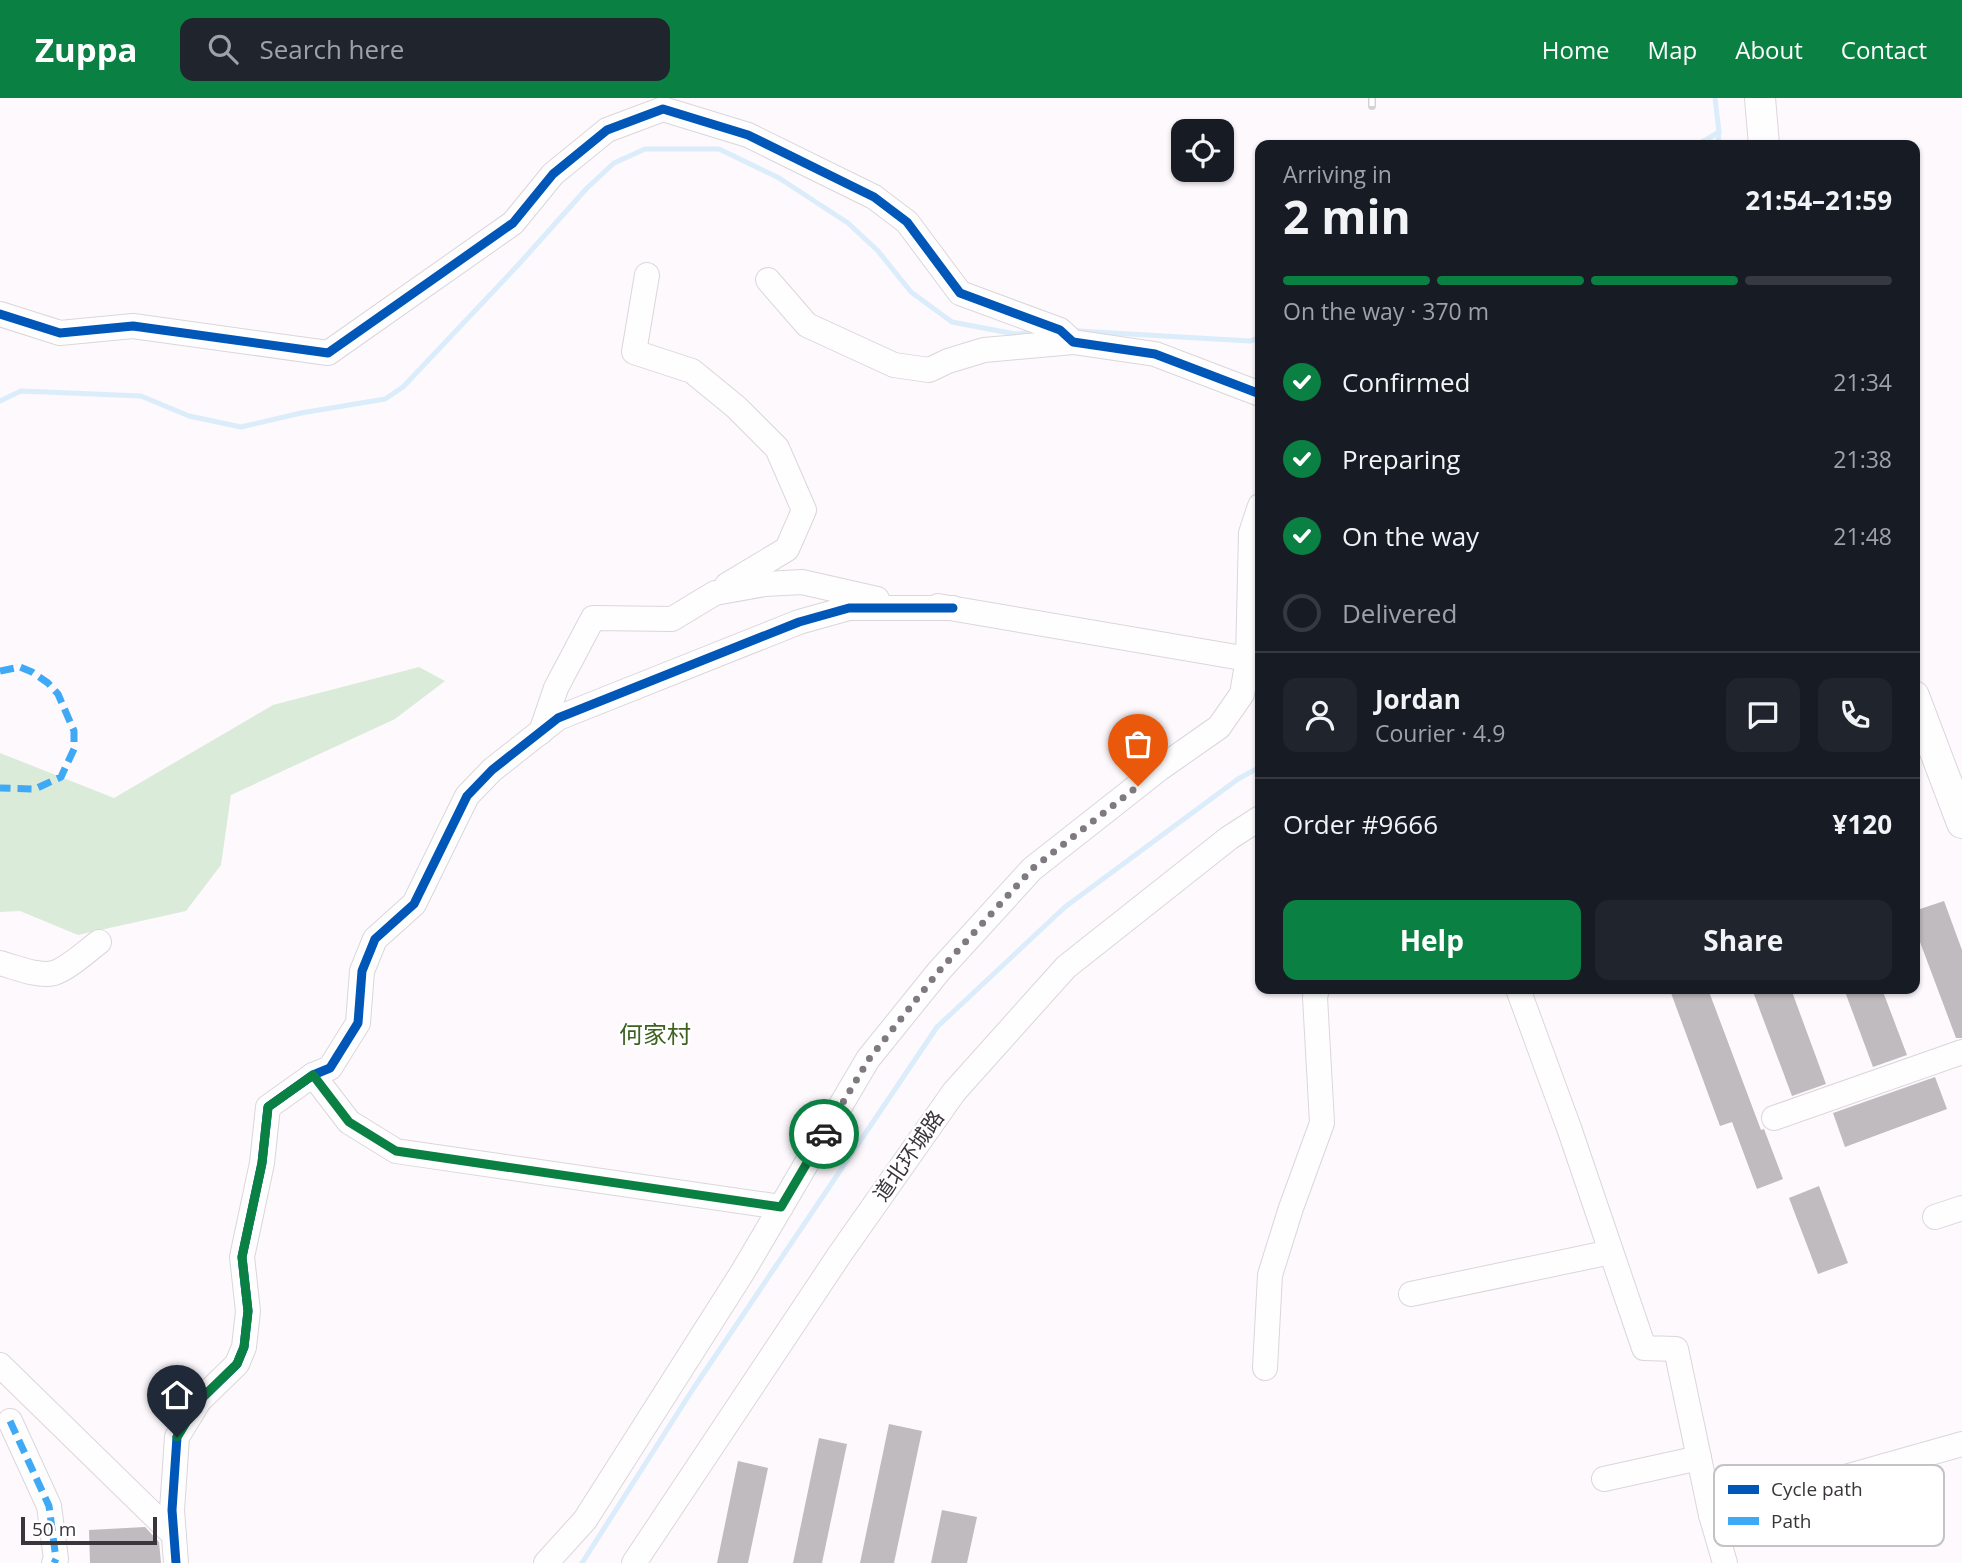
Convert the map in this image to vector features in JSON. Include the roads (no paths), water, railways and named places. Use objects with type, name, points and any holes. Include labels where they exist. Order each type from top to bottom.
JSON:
[{"type":"main road","points":[[1760,98],[1764,140]]},
{"type":"main road","points":[[1920,712],[1962,824]]},
{"type":"street","points":[[0,314],[60,333],[133,326],[328,353],[513,223],[552,174],[607,130],[663,108],[748,135],[874,197],[907,222],[960,293],[1060,330],[1073,342]]},
{"type":"street","points":[[541,732],[556,688],[593,618],[672,619],[787,549],[804,510],[777,448],[736,407],[692,371],[634,352],[647,275]]},
{"type":"street","points":[[768,280],[807,325],[894,365],[929,370],[984,350],[1073,342],[1155,354],[1255,392]]},
{"type":"street","points":[[546,1563],[585,1520],[742,1273],[869,1059],[939,971],[1032,869],[1159,769],[1219,727],[1251,696],[1248,659],[1251,533],[1255,521]]},
{"type":"street","points":[[715,593],[765,584],[802,582],[877,599],[953,608],[1248,659]]},
{"type":"street","points":[[176,1563],[172,1510],[177,1437],[199,1401],[237,1364],[244,1347],[248,1311],[242,1257],[262,1163],[268,1107],[313,1075],[330,1068],[358,1023],[362,971],[375,939],[414,904],[467,796],[492,770],[558,718],[799,622],[849,608],[953,608]]},
{"type":"street","name":"道北环城路","points":[[634,1563],[840,1254],[954,1091],[1066,967],[1229,838],[1255,821]]},
{"type":"street","points":[[0,963],[36,973],[53,973],[99,942]]},
{"type":"street","points":[[1265,1368],[1270,1275],[1322,1123],[1316,994]]},
{"type":"street","points":[[1520,994],[1644,1348],[1675,1349],[1714,1525]]},
{"type":"street","points":[[1774,1118],[1962,1052]]},
{"type":"street","points":[[313,1075],[349,1122],[396,1151],[781,1207]]},
{"type":"street","points":[[1935,1217],[1962,1208]]},
{"type":"street","points":[[1411,1294],[1611,1252]]},
{"type":"street","points":[[0,1365],[174,1535]]},
{"type":"street","points":[[10,1422],[49,1506],[56,1559],[54,1563]]},
{"type":"street","points":[[1888,1465],[1962,1444]]},
{"type":"street","points":[[1604,1479],[1699,1458]]},
{"type":"street","points":[[1720,1546],[1725,1563]]},
{"type":"waterway","points":[[1715,98],[1718,140]]},
{"type":"waterway","points":[[1705,140],[1719,132]]},
{"type":"waterway","points":[[0,401],[21,391],[141,396],[189,416],[241,427],[301,413],[385,399],[403,387],[587,188],[614,163],[645,149],[719,149],[779,178],[848,223],[878,251],[911,292],[952,322],[1015,334],[1036,332]]},
{"type":"waterway","points":[[1078,331],[1255,340]]},
{"type":"waterway","points":[[582,1563],[693,1389],[937,1027],[1065,907],[1238,779],[1255,770]]},
{"type":"railway","points":[[1372,98],[1372,106]]},
{"type":"district","name":"何家村","points":[[655,1035]]}]
